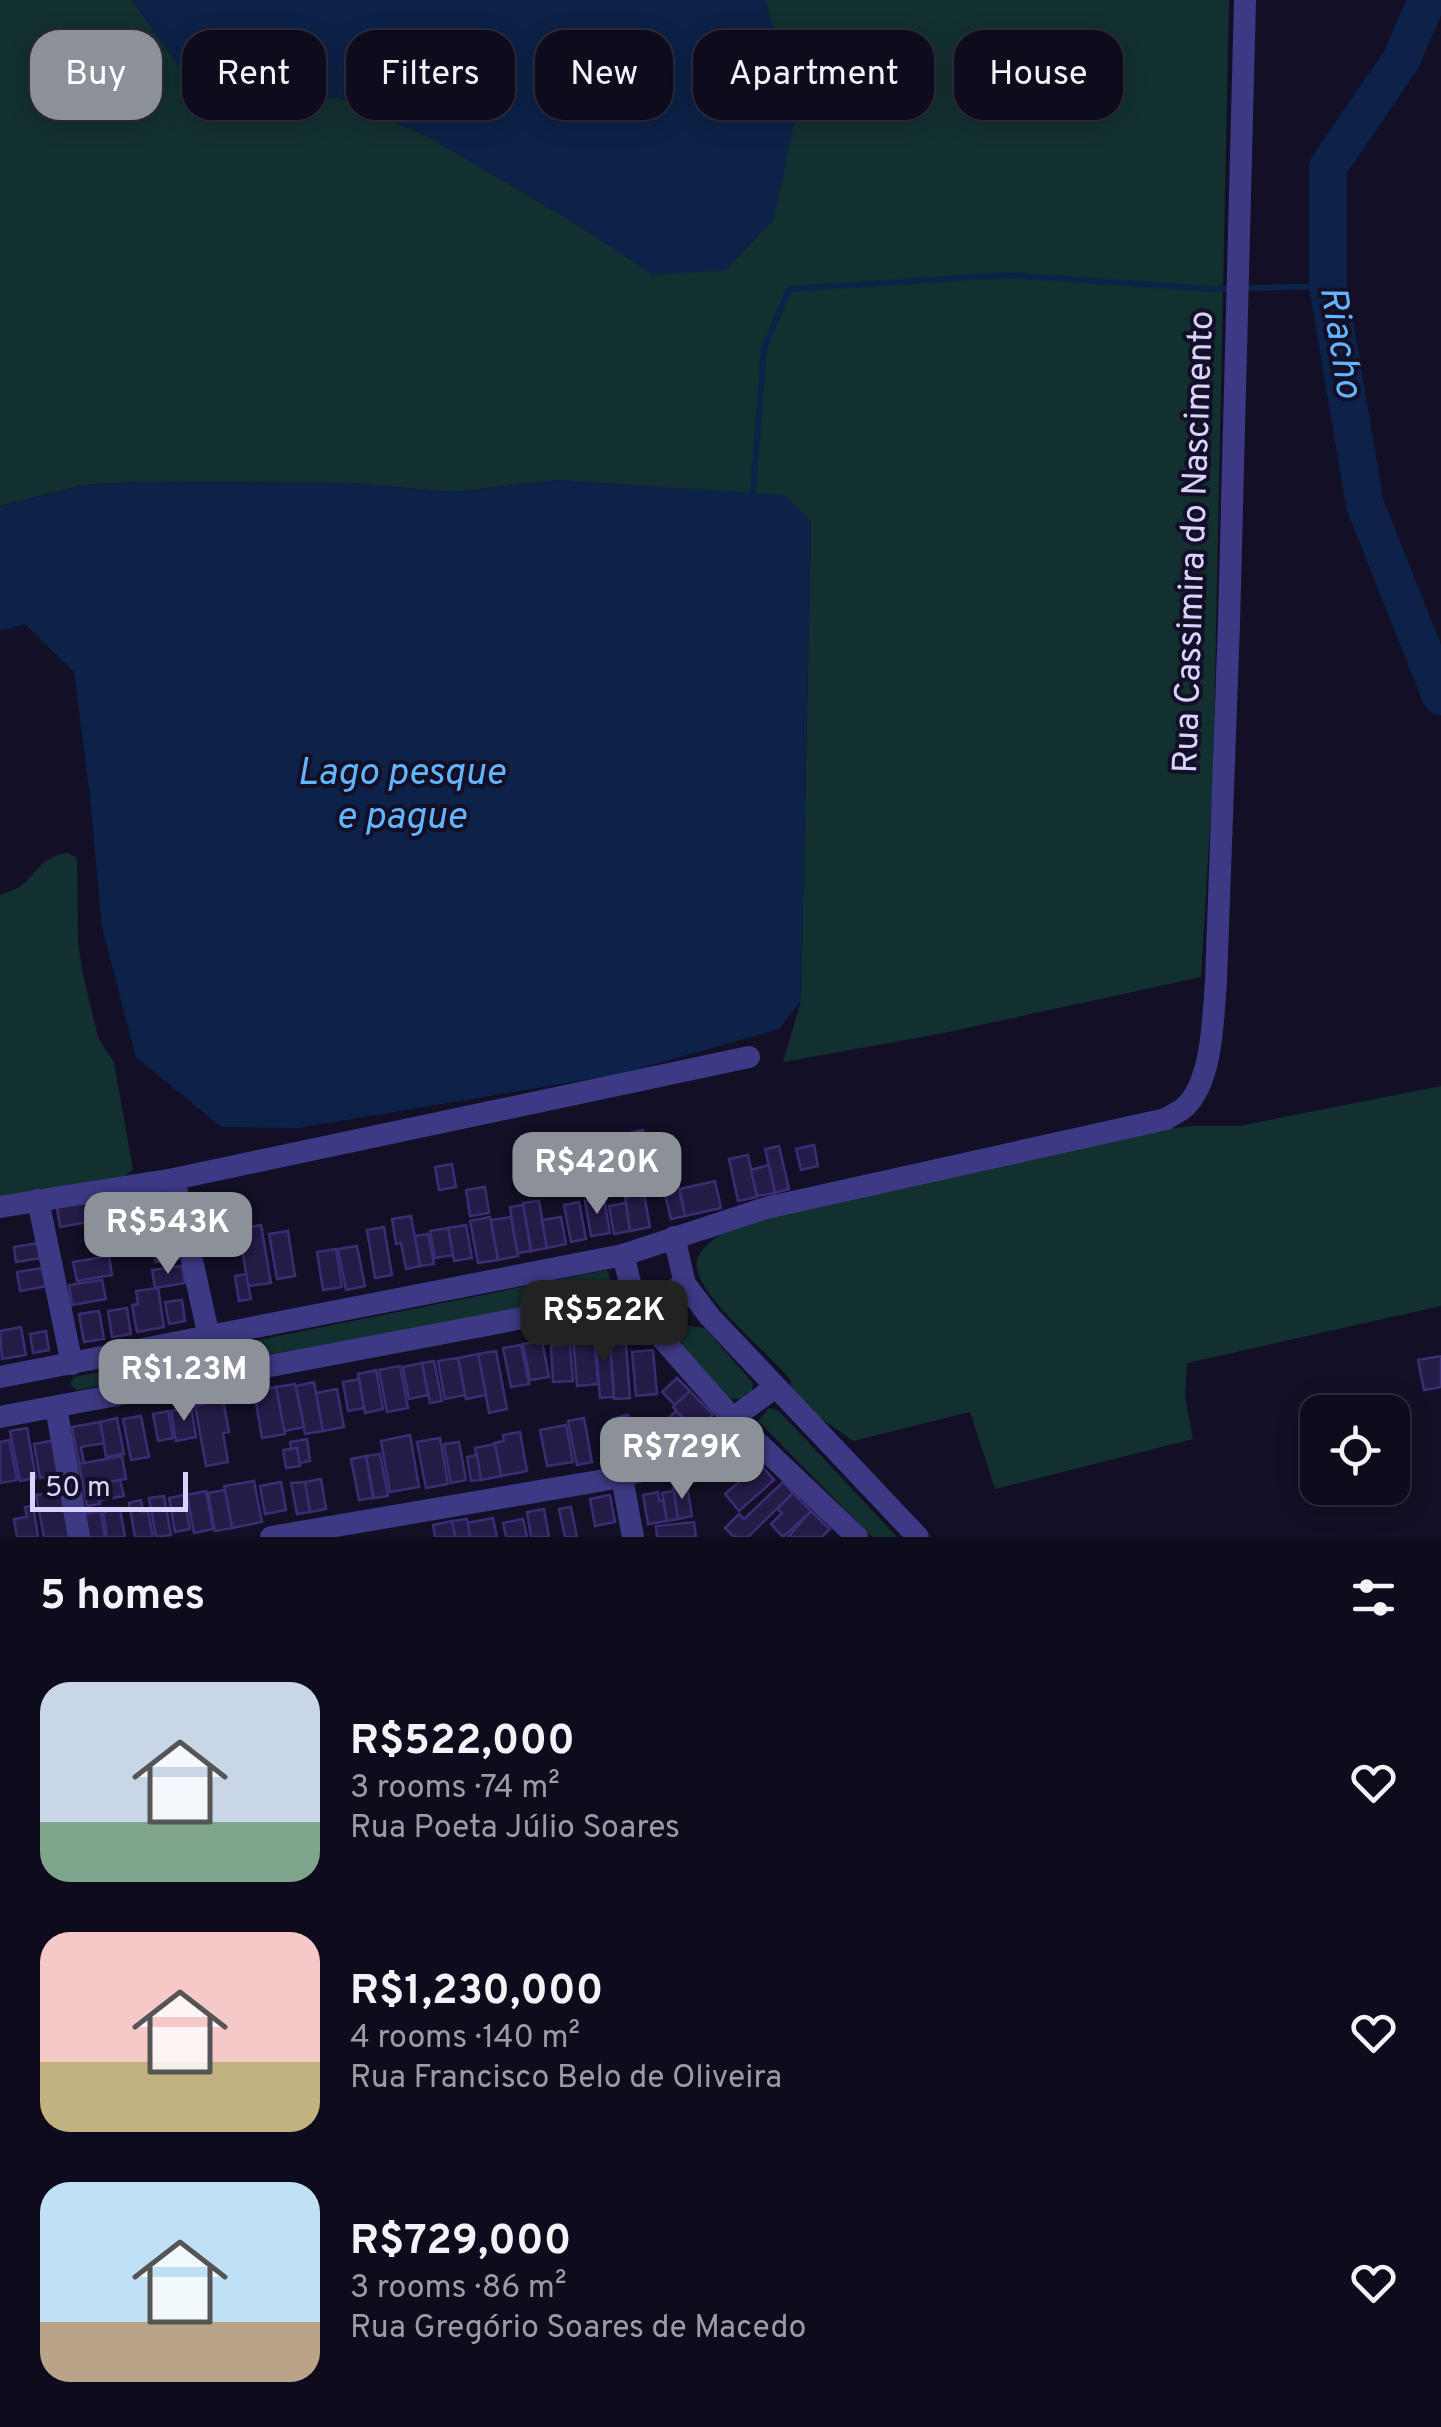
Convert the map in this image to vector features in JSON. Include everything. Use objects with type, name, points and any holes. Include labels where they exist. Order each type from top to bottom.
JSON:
[{"type":"street","name":"Rua Cassimira do Nascimento","points":[[674,1238],[766,1208],[1166,1119],[1186,1106],[1200,1085],[1211,1038],[1216,980],[1245,0]]},
{"type":"street","points":[[0,1207],[174,1179],[749,1058]]},
{"type":"street","points":[[174,1179],[209,1337]]},
{"type":"street","points":[[38,1200],[67,1364],[55,1407],[79,1537]]},
{"type":"street","points":[[0,1377],[624,1255],[674,1238],[685,1284],[774,1388],[918,1537]]},
{"type":"street","points":[[624,1255],[638,1310],[734,1420],[857,1537]]},
{"type":"street","points":[[0,1417],[608,1302],[638,1310],[685,1284]]},
{"type":"street","points":[[32,1371],[45,1389],[44,1399],[55,1407]]},
{"type":"street","points":[[270,1537],[622,1477],[678,1460],[774,1388]]},
{"type":"street","points":[[622,1477],[633,1537]]},
{"type":"street","points":[[404,1512],[410,1537]]},
{"type":"green space","points":[[0,0],[132,0],[153,30],[30,30],[30,120],[162,120],[162,42],[182,70],[182,120],[326,120],[326,97],[338,98],[346,101],[346,120],[389,120],[429,137],[654,275],[788,120],[934,120],[934,30],[774,30],[765,0],[1229,0],[1213,776],[1201,977],[944,1033],[783,1062],[801,1001],[811,522],[785,496],[558,480],[452,492],[352,483],[138,482],[82,485],[0,506]]},
{"type":"green space","points":[[68,853],[77,858],[82,970],[98,1037],[114,1063],[133,1169],[124,1177],[0,1201],[0,895],[22,885],[47,860]]},
{"type":"green space","points":[[1441,1086],[1441,1306],[1187,1363],[1185,1397],[1193,1439],[995,1489],[970,1412],[853,1441],[789,1396],[791,1381],[723,1311],[697,1268],[700,1254],[711,1241],[768,1217],[1140,1132],[1239,1126]]},
{"type":"green space","points":[[607,1270],[614,1289],[611,1292],[77,1390],[70,1384],[74,1377]]},
{"type":"green space","points":[[680,1325],[705,1328],[753,1383],[752,1391],[741,1399],[730,1399],[671,1334]]},
{"type":"green space","points":[[769,1408],[779,1411],[897,1537],[872,1537],[758,1421]]},
{"type":"water","points":[[132,0],[765,0],[774,30],[693,30],[693,120],[795,120],[774,219],[726,270],[653,275],[565,217],[429,137],[389,120],[515,120],[515,30],[346,30],[346,101],[326,97],[326,30],[182,30],[182,70],[162,42],[162,30],[153,30]]},
{"type":"water","name":"Lago pesque e pague","points":[[558,480],[785,495],[811,521],[801,1001],[779,1029],[620,1074],[298,1128],[221,1127],[136,1057],[102,928],[74,672],[25,624],[0,631],[0,506],[82,485],[138,482],[352,483],[452,492]]},
{"type":"building","points":[[643,1130],[650,1161],[633,1165],[626,1134]]},
{"type":"building","points":[[814,1145],[818,1166],[801,1170],[796,1149]]},
{"type":"building","points":[[779,1146],[789,1189],[775,1193],[765,1149]]},
{"type":"building","points":[[748,1155],[757,1197],[738,1201],[729,1159]]},
{"type":"building","points":[[673,1162],[685,1216],[671,1219],[658,1165]]},
{"type":"building","points":[[452,1164],[456,1187],[439,1190],[435,1167]]},
{"type":"building","points":[[769,1165],[775,1193],[757,1196],[751,1170]]},
{"type":"building","points":[[573,1170],[577,1191],[561,1194],[557,1174]]},
{"type":"building","points":[[715,1181],[721,1208],[685,1216],[680,1189]]},
{"type":"building","points":[[169,1182],[174,1212],[130,1219],[128,1207],[136,1206],[133,1189]]},
{"type":"building","points":[[485,1187],[489,1213],[470,1216],[466,1190]]},
{"type":"building","points":[[644,1194],[650,1227],[630,1231],[625,1197]]},
{"type":"building","points":[[95,1195],[99,1220],[60,1227],[56,1202]]},
{"type":"building","points":[[604,1198],[610,1233],[591,1236],[585,1201]]},
{"type":"building","points":[[539,1201],[547,1248],[531,1251],[523,1203]]},
{"type":"building","points":[[579,1202],[586,1239],[571,1242],[564,1205]]},
{"type":"building","points":[[626,1203],[630,1231],[614,1234],[609,1206]]},
{"type":"building","points":[[523,1205],[531,1251],[517,1253],[510,1207]]},
{"type":"building","points":[[174,1212],[177,1233],[131,1241],[127,1220]]},
{"type":"building","points":[[411,1216],[420,1266],[406,1269],[392,1219]]},
{"type":"building","points":[[490,1217],[498,1260],[478,1263],[470,1221]]},
{"type":"building","points":[[511,1217],[518,1256],[498,1260],[491,1220]]},
{"type":"building","points":[[561,1217],[566,1244],[547,1248],[542,1220]]},
{"type":"building","points":[[261,1225],[271,1283],[248,1286],[239,1229]]},
{"type":"building","points":[[466,1225],[472,1258],[454,1261],[448,1228]]},
{"type":"building","points":[[384,1227],[392,1275],[375,1278],[367,1230]]},
{"type":"building","points":[[448,1228],[453,1255],[435,1258],[430,1231]]},
{"type":"building","points":[[288,1231],[295,1276],[277,1279],[269,1234]]},
{"type":"building","points":[[428,1234],[434,1264],[420,1266],[415,1236]]},
{"type":"building","points":[[177,1242],[180,1258],[156,1262],[153,1246]]},
{"type":"building","points":[[38,1243],[41,1258],[16,1262],[14,1247]]},
{"type":"building","points":[[357,1246],[365,1286],[346,1290],[338,1249]]},
{"type":"building","points":[[336,1249],[342,1287],[323,1290],[317,1252]]},
{"type":"building","points":[[109,1256],[112,1275],[77,1281],[73,1262]]},
{"type":"building","points":[[182,1266],[185,1283],[155,1288],[152,1270]]},
{"type":"building","points":[[43,1268],[47,1286],[20,1291],[17,1272]]},
{"type":"building","points":[[246,1274],[251,1299],[239,1301],[235,1276]]},
{"type":"building","points":[[102,1280],[106,1299],[72,1305],[69,1285]]},
{"type":"building","points":[[158,1288],[164,1327],[137,1332],[132,1305],[138,1304],[136,1291]]},
{"type":"building","points":[[182,1300],[185,1321],[169,1324],[165,1302]]},
{"type":"building","points":[[127,1308],[131,1334],[112,1337],[108,1311]]},
{"type":"building","points":[[99,1311],[104,1339],[84,1342],[79,1314]]},
{"type":"building","points":[[21,1327],[26,1355],[2,1359],[0,1331]]},
{"type":"building","points":[[46,1331],[49,1350],[33,1353],[30,1334]]},
{"type":"building","points":[[625,1331],[630,1398],[614,1399],[609,1332]]},
{"type":"building","points":[[609,1332],[614,1397],[600,1398],[595,1333]]},
{"type":"building","points":[[594,1335],[598,1384],[577,1386],[573,1336]]},
{"type":"building","points":[[542,1341],[549,1377],[530,1380],[523,1344]]},
{"type":"building","points":[[570,1344],[573,1381],[553,1382],[551,1346]]},
{"type":"building","points":[[521,1345],[529,1384],[511,1387],[503,1348]]},
{"type":"building","points":[[653,1350],[657,1394],[636,1396],[632,1352]]},
{"type":"building","points":[[496,1351],[507,1409],[489,1413],[478,1354]]},
{"type":"building","points":[[478,1354],[486,1395],[466,1399],[458,1358]]},
{"type":"building","points":[[1441,1356],[1441,1387],[1424,1390],[1418,1360]]},
{"type":"building","points":[[458,1358],[465,1395],[445,1399],[438,1361]]},
{"type":"building","points":[[434,1361],[442,1401],[430,1403],[422,1363]]},
{"type":"building","points":[[422,1363],[428,1395],[409,1399],[403,1367]]},
{"type":"building","points":[[400,1366],[408,1408],[387,1412],[379,1370]]},
{"type":"building","points":[[376,1370],[383,1409],[365,1413],[358,1374]]},
{"type":"building","points":[[677,1378],[690,1391],[675,1405],[662,1392]]},
{"type":"building","points":[[359,1379],[364,1408],[348,1411],[343,1382]]},
{"type":"building","points":[[314,1382],[323,1431],[305,1434],[296,1386]]},
{"type":"building","points":[[295,1384],[304,1427],[284,1431],[276,1387]]},
{"type":"building","points":[[276,1387],[285,1434],[262,1438],[254,1391]]},
{"type":"building","points":[[337,1389],[344,1427],[323,1431],[316,1393]]},
{"type":"building","points":[[690,1391],[713,1415],[696,1431],[673,1407]]},
{"type":"building","points":[[223,1400],[229,1432],[223,1433],[228,1462],[206,1466],[195,1406]]},
{"type":"building","points":[[191,1407],[196,1437],[176,1441],[171,1411]]},
{"type":"building","points":[[168,1411],[173,1438],[158,1441],[153,1414]]},
{"type":"building","points":[[676,1411],[688,1423],[678,1433],[666,1421]]},
{"type":"building","points":[[628,1415],[639,1451],[623,1456],[612,1419]]},
{"type":"building","points":[[141,1416],[149,1457],[131,1460],[123,1419]]},
{"type":"building","points":[[117,1418],[124,1454],[106,1457],[100,1422]]},
{"type":"building","points":[[584,1418],[592,1462],[577,1465],[568,1421]]},
{"type":"building","points":[[664,1419],[676,1436],[662,1446],[650,1429]]},
{"type":"building","points":[[100,1422],[104,1443],[81,1447],[84,1463],[79,1464],[72,1427]]},
{"type":"building","points":[[566,1425],[573,1462],[547,1466],[540,1430]]},
{"type":"building","points":[[648,1425],[655,1447],[639,1451],[632,1430]]},
{"type":"building","points":[[27,1428],[36,1478],[20,1481],[10,1431]]},
{"type":"building","points":[[520,1432],[527,1471],[501,1476],[494,1443],[504,1441],[503,1435]]},
{"type":"building","points":[[410,1435],[419,1487],[390,1492],[381,1441]]},
{"type":"building","points":[[742,1437],[757,1455],[727,1480],[720,1472],[714,1476],[706,1467]]},
{"type":"building","points":[[440,1438],[448,1484],[426,1488],[417,1442]]},
{"type":"building","points":[[307,1439],[310,1461],[299,1463],[297,1448],[291,1449],[290,1442]]},
{"type":"building","points":[[9,1440],[17,1480],[0,1483],[0,1442]]},
{"type":"building","points":[[56,1440],[63,1473],[40,1478],[34,1444]]},
{"type":"building","points":[[459,1442],[466,1480],[451,1483],[444,1444]]},
{"type":"building","points":[[495,1444],[501,1476],[481,1480],[475,1448]]},
{"type":"building","points":[[297,1448],[300,1466],[286,1468],[283,1450]]},
{"type":"building","points":[[380,1454],[388,1496],[374,1498],[366,1456]]},
{"type":"building","points":[[477,1455],[481,1480],[471,1481],[467,1457]]},
{"type":"building","points":[[122,1456],[126,1479],[97,1484],[100,1504],[87,1506],[79,1464]]},
{"type":"building","points":[[366,1456],[373,1498],[359,1500],[351,1459]]},
{"type":"building","points":[[760,1464],[774,1480],[739,1511],[725,1494]]},
{"type":"building","points":[[321,1479],[326,1509],[310,1512],[305,1482]]},
{"type":"building","points":[[120,1480],[124,1496],[102,1500],[99,1484]]},
{"type":"building","points":[[254,1481],[262,1522],[232,1528],[224,1486]]},
{"type":"building","points":[[281,1482],[286,1510],[265,1514],[260,1486]]},
{"type":"building","points":[[305,1482],[310,1512],[297,1514],[291,1483]]},
{"type":"building","points":[[783,1482],[793,1493],[748,1537],[734,1537],[725,1528],[739,1514],[744,1519]]},
{"type":"building","points":[[687,1485],[692,1516],[678,1519],[673,1488]]},
{"type":"building","points":[[66,1489],[75,1537],[44,1537],[36,1495]]},
{"type":"building","points":[[225,1490],[232,1528],[215,1531],[208,1493]]},
{"type":"building","points":[[206,1491],[213,1529],[194,1533],[187,1495]]},
{"type":"building","points":[[674,1491],[678,1519],[667,1521],[662,1493]]},
{"type":"building","points":[[658,1492],[667,1521],[648,1524],[643,1495]]},
{"type":"building","points":[[793,1493],[811,1511],[783,1537],[771,1524],[782,1513],[777,1509]]},
{"type":"building","points":[[184,1495],[190,1529],[175,1532],[169,1498]]},
{"type":"building","points":[[610,1495],[615,1522],[595,1526],[590,1499]]},
{"type":"building","points":[[164,1496],[171,1535],[156,1537],[149,1498]]},
{"type":"building","points":[[141,1500],[143,1512],[148,1511],[153,1537],[135,1537],[129,1503]]},
{"type":"building","points":[[33,1506],[38,1537],[17,1537],[14,1519],[27,1517],[25,1507]]},
{"type":"building","points":[[571,1507],[577,1537],[565,1537],[559,1509]]},
{"type":"building","points":[[120,1509],[125,1537],[107,1537],[103,1512]]},
{"type":"building","points":[[544,1509],[549,1537],[531,1537],[527,1512]]},
{"type":"building","points":[[100,1511],[105,1537],[88,1537],[83,1514]]},
{"type":"building","points":[[811,1511],[830,1529],[822,1537],[788,1537]]},
{"type":"building","points":[[493,1518],[497,1537],[470,1537],[467,1523]]},
{"type":"building","points":[[467,1519],[470,1537],[455,1537],[452,1521]]},
{"type":"building","points":[[523,1519],[527,1537],[506,1537],[503,1523]]},
{"type":"building","points":[[452,1521],[455,1537],[435,1537],[433,1525]]},
{"type":"building","points":[[694,1522],[696,1537],[657,1537],[656,1526]]},
{"type":"waterway","name":"Riacho","points":[[1427,0],[1401,60],[1328,167],[1328,286],[1365,505],[1441,696]]},
{"type":"waterway","points":[[753,492],[764,348],[789,289],[1007,275],[1211,289],[1328,286]]}]
